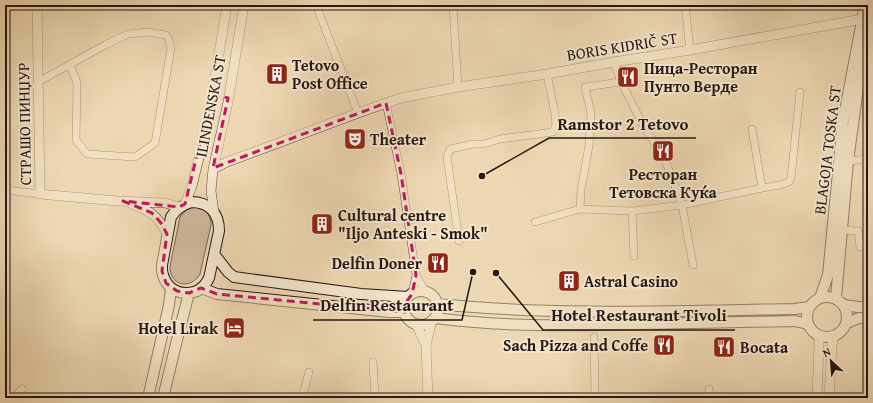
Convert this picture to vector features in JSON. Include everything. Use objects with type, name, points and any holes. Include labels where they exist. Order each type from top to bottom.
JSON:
[{"type":"main road","name":"BLAGOJA TOSKA ST","points":[[820,298],[828,275],[843,121],[866,19],[865,5]]},
{"type":"main road","name":"BLAGOJA TOSKA ST","points":[[836,298],[848,161],[860,73],[868,39]]},
{"type":"main road","points":[[191,202],[204,204],[214,212],[219,224],[219,231],[209,278],[206,284],[198,291],[189,293],[183,293],[171,288],[163,277],[162,264],[171,217],[174,212],[182,206],[191,202]]},
{"type":"main road","points":[[214,254],[228,272],[234,277],[361,294],[410,296]]},
{"type":"main road","points":[[148,398],[169,305],[171,288]]},
{"type":"main road","points":[[201,288],[217,294],[389,312],[405,312]]},
{"type":"main road","points":[[425,291],[433,296],[438,304],[438,309],[433,319],[427,323],[416,324],[407,317],[405,312],[405,304],[410,296],[416,292],[425,291]]},
{"type":"main road","points":[[163,398],[189,293]]},
{"type":"main road","points":[[828,296],[836,298],[844,305],[847,314],[846,323],[842,331],[834,336],[826,337],[819,335],[812,330],[808,324],[807,315],[809,307],[820,298],[828,296]]},
{"type":"main road","points":[[438,304],[507,309],[593,312],[787,309],[809,307]]},
{"type":"main road","points":[[844,305],[868,307]]},
{"type":"main road","points":[[846,323],[859,318],[868,318]]},
{"type":"main road","points":[[433,319],[516,324],[593,325],[795,321],[808,324]]},
{"type":"street","name":"СТРАШО ПИНЏУР","points":[[37,5],[40,194]]},
{"type":"street","name":"ILINDENSKA ST","points":[[182,206],[192,186],[205,133],[228,5]]},
{"type":"street","name":"ILINDENSKA ST","points":[[214,212],[211,191],[213,169],[228,98],[244,5]]},
{"type":"street","points":[[316,5],[358,113]]},
{"type":"street","points":[[453,5],[458,87]]},
{"type":"street","points":[[685,5],[690,50]]},
{"type":"street","name":"BORIS KIDRIČ ST","points":[[213,169],[254,152],[401,98],[458,87],[547,74],[866,19]]},
{"type":"street","points":[[38,82],[70,64],[105,45],[128,34],[147,32],[166,36],[169,40],[171,48],[155,143],[135,157],[87,154],[76,140],[77,83],[70,64]]},
{"type":"street","points":[[614,62],[621,82],[643,125],[663,156],[682,205],[693,265]]},
{"type":"street","points":[[459,241],[447,157],[450,149],[473,144],[484,144],[500,139],[553,132],[556,125],[555,114],[547,74]]},
{"type":"street","points":[[580,209],[581,190],[589,146],[591,113],[586,86],[621,82]]},
{"type":"street","points":[[535,222],[580,209],[632,211],[682,205],[790,182],[800,92]]},
{"type":"street","points":[[212,94],[228,98]]},
{"type":"street","points":[[386,103],[401,174],[416,275],[425,291]]},
{"type":"street","points":[[752,129],[762,188]]},
{"type":"street","points":[[848,161],[868,159]]},
{"type":"street","points":[[5,190],[123,201],[165,203],[182,206]]},
{"type":"street","points":[[123,201],[142,208],[152,214],[161,223],[167,234]]},
{"type":"street","points":[[632,211],[634,256]]},
{"type":"street","points":[[842,230],[858,231],[860,248]]},
{"type":"street","points":[[410,296],[416,275]]},
{"type":"street","points":[[428,398],[426,345],[433,319]]},
{"type":"street","points":[[416,324],[426,345]]},
{"type":"street","points":[[817,398],[819,335]]},
{"type":"street","points":[[829,398],[832,345],[834,336]]},
{"type":"street","points":[[594,338],[595,398]]},
{"type":"street","points":[[373,362],[375,398]]},
{"type":"street","points":[[302,398],[310,372]]},
{"type":"street","points":[[14,398],[22,389]]},
{"type":"street","points":[[709,389],[710,398]]},
{"type":"highlighted area","points":[[212,94],[228,98],[213,168],[386,103],[401,174],[416,275],[412,294],[405,304],[405,312],[217,294],[201,288],[189,293],[177,291],[166,283],[162,271],[167,234],[161,223],[152,213],[123,201],[179,207],[185,204]]},
{"type":"shaded area","points":[[193,207],[201,208],[206,212],[210,218],[211,225],[200,274],[191,283],[181,284],[173,278],[170,266],[180,217],[186,210]]},
{"type":"place","name":"Tetovo Post Office","points":[[277,74]]},
{"type":"place","name":"Пица-Ресторан Пунто Верде","points":[[628,77]]},
{"type":"place","name":"Theater","points":[[355,139]]},
{"type":"place","name":"Ресторан Тетовска Куќа","points":[[663,151]]},
{"type":"place","name":"Ramstor 2 Tetovo","points":[[482,176]]},
{"type":"place","name":"Cultural centre \"Iljo Anteski - Smok\"","points":[[322,224]]},
{"type":"place","name":"Delfin Doner","points":[[438,263]]},
{"type":"place","name":"Delfin Restaurant","points":[[473,272]]},
{"type":"place","name":"Hotel Restaurant Tivoli","points":[[496,273]]},
{"type":"place","name":"Astral Casino","points":[[569,281]]},
{"type":"place","name":"Hotel Lirak","points":[[234,328]]},
{"type":"place","name":"Sach Pizza and Coffe","points":[[664,345]]},
{"type":"place","name":"Bocata","points":[[724,347]]}]
